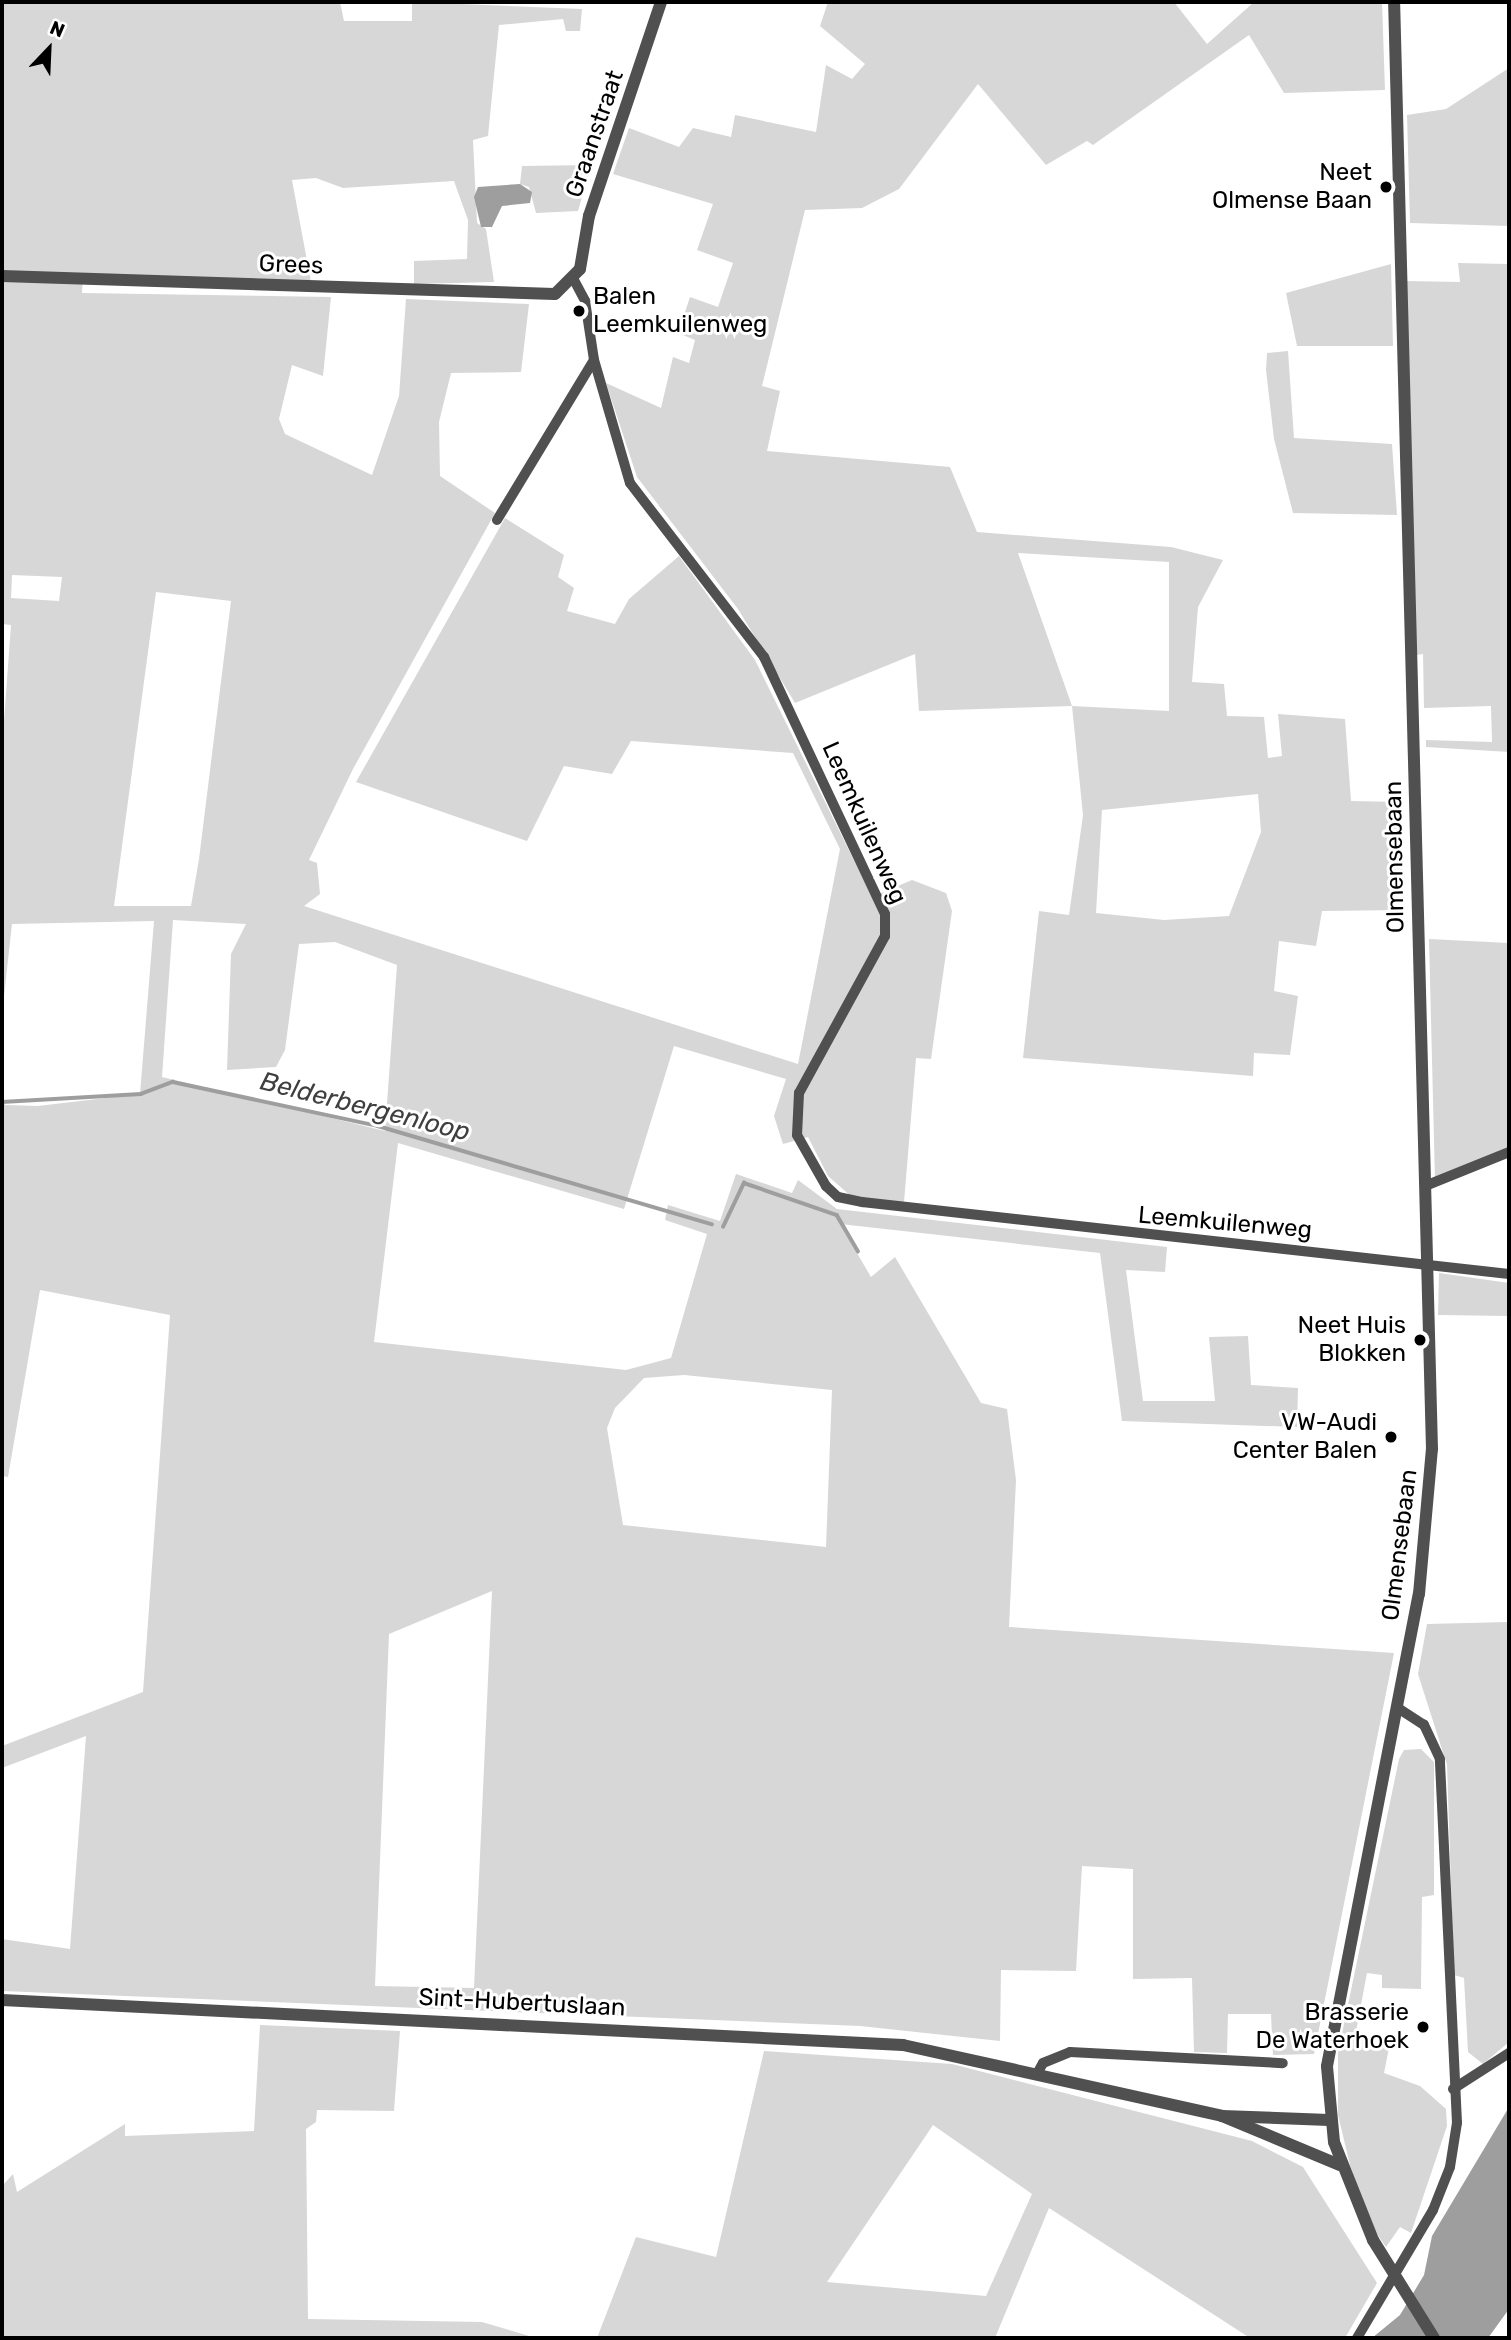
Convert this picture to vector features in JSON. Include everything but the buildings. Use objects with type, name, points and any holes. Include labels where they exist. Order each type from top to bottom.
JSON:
[{"type":"street","name":"Graanstraat","points":[[573,280],[661,2]]},
{"type":"street","name":"Olmensebaan","points":[[1394,2],[1431,1498],[1396,1707],[1329,2038],[1329,2120],[1340,2165],[1373,2240],[1434,2338]]},
{"type":"street","name":"Grees","points":[[2,276],[549,295],[573,280]]},
{"type":"street","name":"Leemkuilenweg","points":[[573,280],[585,301],[594,360],[630,483],[764,657],[885,914],[885,936],[799,1093],[797,1135],[826,1186],[838,1197],[862,1202],[1509,1274]]},
{"type":"street","points":[[498,520],[594,360]]},
{"type":"street","points":[[1425,1186],[1509,1152]]},
{"type":"street","points":[[1357,2338],[1412,2248],[1450,2167],[1457,2123],[1452,2089],[1440,1759],[1424,1726],[1396,1707]]},
{"type":"street","name":"Sint-Hubertuslaan","points":[[2,2000],[850,2041],[946,2051],[1222,2116],[1340,2165]]},
{"type":"street","points":[[1038,2072],[1043,2063],[1070,2052],[1283,2063]]},
{"type":"street","points":[[1452,2089],[1509,2053]]},
{"type":"street","name":"Sint-Hubertuslaan","points":[[1222,2116],[1329,2120]]},
{"type":"shaded area","points":[[2,2],[340,2],[344,21],[412,21],[412,2],[582,9],[580,31],[566,31],[563,19],[499,25],[488,136],[473,140],[477,223],[486,229],[494,282],[414,284],[414,261],[467,259],[468,220],[454,181],[343,188],[316,178],[292,180],[311,282],[83,274],[82,293],[331,297],[323,376],[292,365],[279,419],[285,434],[372,475],[399,396],[406,299],[529,304],[521,372],[451,373],[439,422],[440,476],[495,513],[353,769],[309,860],[317,863],[320,894],[304,906],[798,1064],[840,849],[793,753],[631,741],[612,774],[564,766],[527,841],[356,782],[505,518],[564,555],[558,577],[574,588],[567,611],[615,624],[629,599],[679,556],[755,660],[872,897],[912,880],[946,893],[952,911],[931,1059],[916,1058],[904,1202],[852,1197],[828,1176],[808,1137],[783,1144],[774,1116],[786,1079],[674,1046],[624,1209],[398,1143],[374,1342],[626,1370],[671,1358],[707,1234],[665,1220],[668,1205],[720,1221],[736,1174],[792,1193],[798,1180],[837,1209],[1167,1247],[1165,1272],[1126,1270],[1143,1401],[1215,1401],[1209,1337],[1248,1336],[1251,1385],[1298,1388],[1297,1427],[1122,1421],[1100,1253],[840,1224],[871,1277],[895,1257],[981,1403],[1007,1409],[1016,1480],[1009,1627],[1394,1653],[1314,2054],[1273,2055],[1271,2014],[1228,2014],[1227,2053],[1194,2052],[1192,1978],[1133,1979],[1133,1869],[1082,1866],[1076,1971],[1001,1970],[1000,2041],[860,2026],[2,1991],[2,1939],[70,1949],[86,1736],[2,1768],[2,1746],[143,1692],[170,1315],[40,1290],[8,1477],[2,1476],[2,1096],[5,1105],[38,1106],[140,1094],[154,921],[12,924],[2,1014],[2,749],[11,625],[2,624]],"holes":[[[12,575],[62,577],[59,601],[11,598]],[[156,592],[231,601],[191,906],[114,906]],[[173,920],[246,924],[231,954],[227,1070],[276,1067],[285,1050],[299,944],[335,942],[397,965],[385,1131],[162,1077]],[[684,1375],[832,1390],[826,1547],[623,1525],[607,1428],[615,1408],[644,1378]],[[492,1591],[474,1988],[375,1986],[389,1634]]]},
{"type":"shaded area","points":[[828,2],[1174,2],[1207,44],[1254,2],[1382,2],[1385,90],[1284,93],[1249,35],[1093,145],[1087,141],[1046,165],[978,84],[899,189],[862,208],[805,210],[762,386],[780,391],[767,451],[950,467],[977,532],[1171,547],[1223,560],[1198,607],[1192,682],[1224,684],[1227,716],[1264,717],[1268,758],[1282,756],[1278,714],[1345,719],[1351,801],[1401,802],[1403,910],[1322,911],[1316,946],[1279,941],[1274,991],[1298,996],[1290,1055],[1254,1053],[1253,1076],[1023,1058],[1039,911],[1069,915],[1083,815],[1072,706],[919,711],[915,654],[795,703],[738,609],[637,477],[606,383],[661,408],[673,357],[689,363],[695,340],[678,333],[690,297],[718,307],[733,263],[697,250],[713,204],[613,174],[629,128],[679,147],[693,128],[731,137],[735,115],[816,132],[826,65],[852,79],[865,64],[820,26]],"holes":[[[1018,553],[1169,562],[1169,711],[1072,706]],[[1258,794],[1261,832],[1229,916],[1164,920],[1096,913],[1102,810]]]},
{"type":"shaded area","points":[[1509,68],[1509,226],[1410,223],[1407,115],[1446,109]]},
{"type":"shaded area","points":[[591,165],[578,211],[536,213],[529,187],[520,184],[522,166]]},
{"type":"shaded area","points":[[520,184],[532,192],[530,203],[502,206],[492,227],[481,227],[474,197],[478,187]]},
{"type":"shaded area","points":[[1458,263],[1509,264],[1509,752],[1426,747],[1426,740],[1492,742],[1491,706],[1424,708],[1423,654],[1416,655],[1405,281],[1460,282]]},
{"type":"shaded area","points":[[1391,264],[1393,346],[1297,346],[1286,293]]},
{"type":"shaded area","points":[[1288,351],[1294,438],[1392,444],[1397,515],[1293,513],[1274,439],[1266,370],[1267,353]]},
{"type":"shaded area","points":[[1429,939],[1509,943],[1509,1147],[1435,1180]]},
{"type":"shaded area","points":[[1439,1273],[1509,1283],[1509,1316],[1438,1315]]},
{"type":"shaded area","points":[[1509,1622],[1509,2042],[1483,2064],[1468,2052],[1464,1978],[1454,1975],[1447,1765],[1418,1674],[1427,1624]]},
{"type":"shaded area","points":[[1421,1749],[1434,1762],[1434,1895],[1422,1897],[1421,1989],[1382,1988],[1382,1975],[1367,1973],[1355,2037],[1389,2048],[1384,2073],[1420,2086],[1446,2109],[1447,2126],[1411,2233],[1400,2227],[1386,2247],[1370,2224],[1350,2165],[1338,2115],[1338,2053],[1399,1759],[1404,1750]]},
{"type":"shaded area","points":[[260,2025],[400,2031],[394,2111],[317,2110],[316,2122],[306,2129],[308,2319],[482,2322],[536,2338],[2,2338],[2,2186],[13,2174],[17,2192],[125,2124],[125,2136],[254,2131]]},
{"type":"shaded area","points":[[764,2051],[952,2064],[1252,2141],[1303,2167],[1377,2283],[1345,2338],[1250,2338],[1049,2208],[995,2338],[597,2338],[636,2237],[716,2257]],"holes":[[[933,2125],[1032,2194],[986,2296],[827,2282]]]},
{"type":"shaded area","points":[[1509,2107],[1509,2309],[1488,2338],[1372,2338],[1400,2315],[1424,2275],[1432,2236]]},
{"type":"waterway","name":"Belderbergenloop","points":[[2,1102],[141,1094],[173,1082],[378,1126],[712,1224]]},
{"type":"waterway","name":"Belderbergenloop","points":[[723,1227],[744,1183],[837,1215],[858,1251]]},
{"type":"place","name":"Neet Olmense Baan","points":[[1386,187]]},
{"type":"place","name":"Balen Leemkuilenweg","points":[[579,311]]},
{"type":"place","name":"Neet Huis Blokken","points":[[1420,1340]]},
{"type":"place","name":"VW-Audi Center Balen","points":[[1391,1437]]},
{"type":"place","name":"Brasserie De Waterhoek","points":[[1423,2027]]}]
